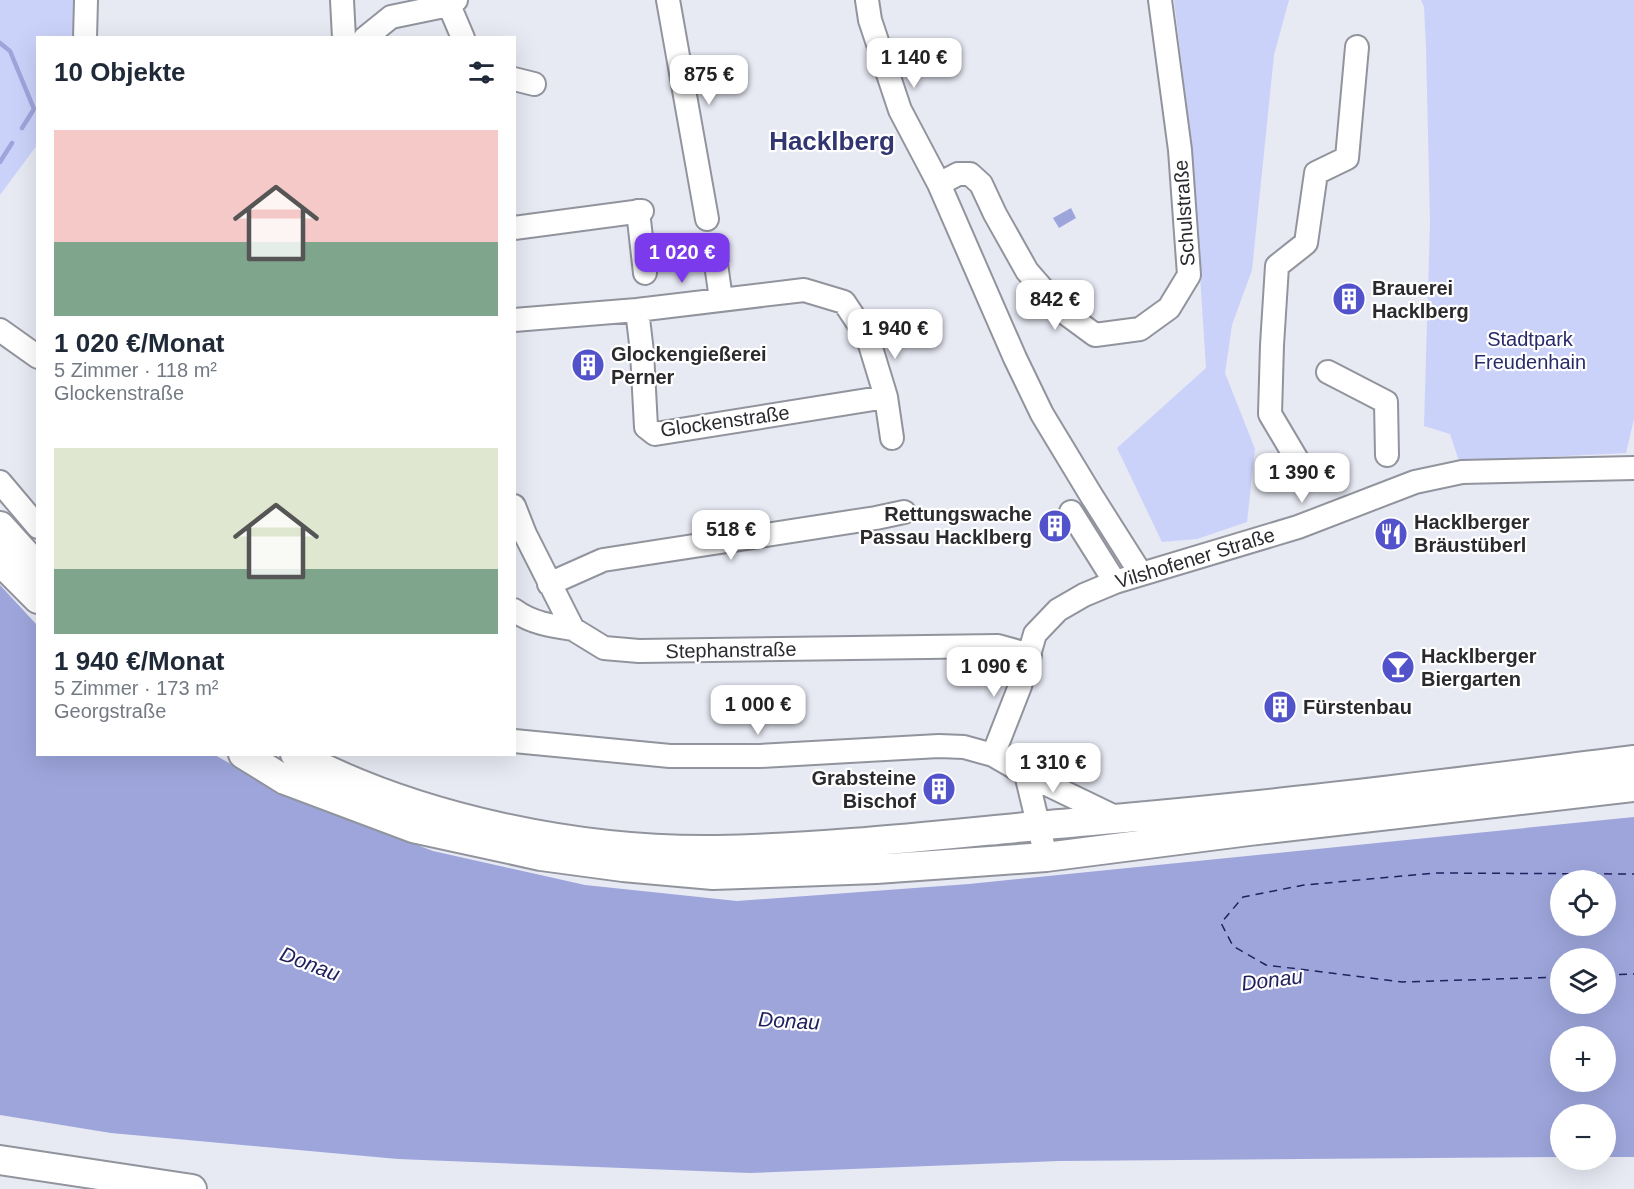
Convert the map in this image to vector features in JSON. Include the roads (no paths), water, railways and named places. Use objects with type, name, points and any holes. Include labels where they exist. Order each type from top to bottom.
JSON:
[{"type":"main road","points":[[0,526],[36,566]]},
{"type":"main road","points":[[0,561],[36,597]]},
{"type":"main road","points":[[246,756],[285,780],[412,828],[541,856],[623,867],[713,875],[876,869],[1046,857],[1249,831],[1634,787]]},
{"type":"main road","points":[[299,756],[359,784],[428,809],[546,837],[628,846],[715,850],[880,842],[1118,819],[1295,801],[1634,760]]},
{"type":"main road","points":[[0,1160],[192,1189]]},
{"type":"street","points":[[85,36],[86,0]]},
{"type":"street","points":[[342,0],[344,36]]},
{"type":"street","points":[[669,0],[707,219]]},
{"type":"street","points":[[867,0],[870,20],[900,110],[939,184],[1015,358],[1042,414],[1142,574]]},
{"type":"street","name":"Schulstraße","points":[[939,184],[958,174],[970,174],[981,184],[1027,271],[1061,310],[1095,335],[1140,329],[1169,308],[1189,276],[1180,150],[1160,0]]},
{"type":"street","points":[[367,36],[391,17],[452,2],[462,36]]},
{"type":"street","points":[[1302,468],[1270,414],[1277,266],[1306,243],[1316,173],[1347,158],[1357,47]]},
{"type":"street","points":[[516,228],[640,211],[645,273]]},
{"type":"street","points":[[714,250],[721,299]]},
{"type":"street","points":[[516,320],[637,310],[804,290],[844,302],[868,338],[886,397],[892,438]]},
{"type":"street","name":"Glockenstraße","points":[[637,310],[646,427],[655,434],[886,397]]},
{"type":"street","points":[[0,330],[36,356]]},
{"type":"street","points":[[1328,372],[1386,402],[1387,454]]},
{"type":"street","name":"Vilshofener Straße","points":[[993,755],[1030,655],[1035,634],[1058,610],[1084,595],[1115,582],[1298,526],[1415,482],[1462,472],[1634,468]]},
{"type":"street","points":[[0,482],[36,525]]},
{"type":"street","points":[[516,511],[549,584],[573,629]]},
{"type":"street","points":[[549,584],[603,560],[904,512]]},
{"type":"street","points":[[1071,512],[1115,582]]},
{"type":"street","points":[[516,612],[524,618],[550,626],[573,629]]},
{"type":"street","name":"Stephanstraße","points":[[573,629],[604,648],[639,651],[998,646],[1030,655]]},
{"type":"street","points":[[516,741],[670,756],[760,756],[939,746],[964,747],[993,755],[1026,774],[1118,819]]},
{"type":"street","points":[[1026,774],[1046,857]]},
{"type":"water","points":[[1071,208],[1076,218],[1059,228],[1053,218]]},
{"type":"water","name":"Donau","points":[[0,585],[36,624],[36,756],[217,756],[287,796],[433,851],[585,885],[737,901],[969,884],[1634,817],[1634,1157],[1616,1157],[1616,1104],[1550,1104],[1550,1157],[1058,1161],[750,1173],[398,1159],[111,1133],[0,1115]]},
{"type":"waterway","points":[[0,43],[10,51],[34,109],[22,128]]},
{"type":"waterway","points":[[0,162],[12,143]]},
{"type":"place","name":"Brauerei Hacklberg","points":[[1349,299]]},
{"type":"place","name":"Glockengießerei Perner","points":[[588,365]]},
{"type":"place","name":"Rettungswache Passau Hacklberg","points":[[1055,526]]},
{"type":"place","name":"Hacklberger Bräustüberl","points":[[1391,534]]},
{"type":"place","name":"Hacklberger Biergarten","points":[[1398,667]]},
{"type":"place","name":"Fürstenbau","points":[[1280,707]]},
{"type":"place","name":"Grabsteine Bischof","points":[[939,789]]},
{"type":"district","name":"Hacklberg","points":[[832,141]]},
{"type":"park label","name":"Stadtpark Freudenhain","points":[[1530,350]]}]
